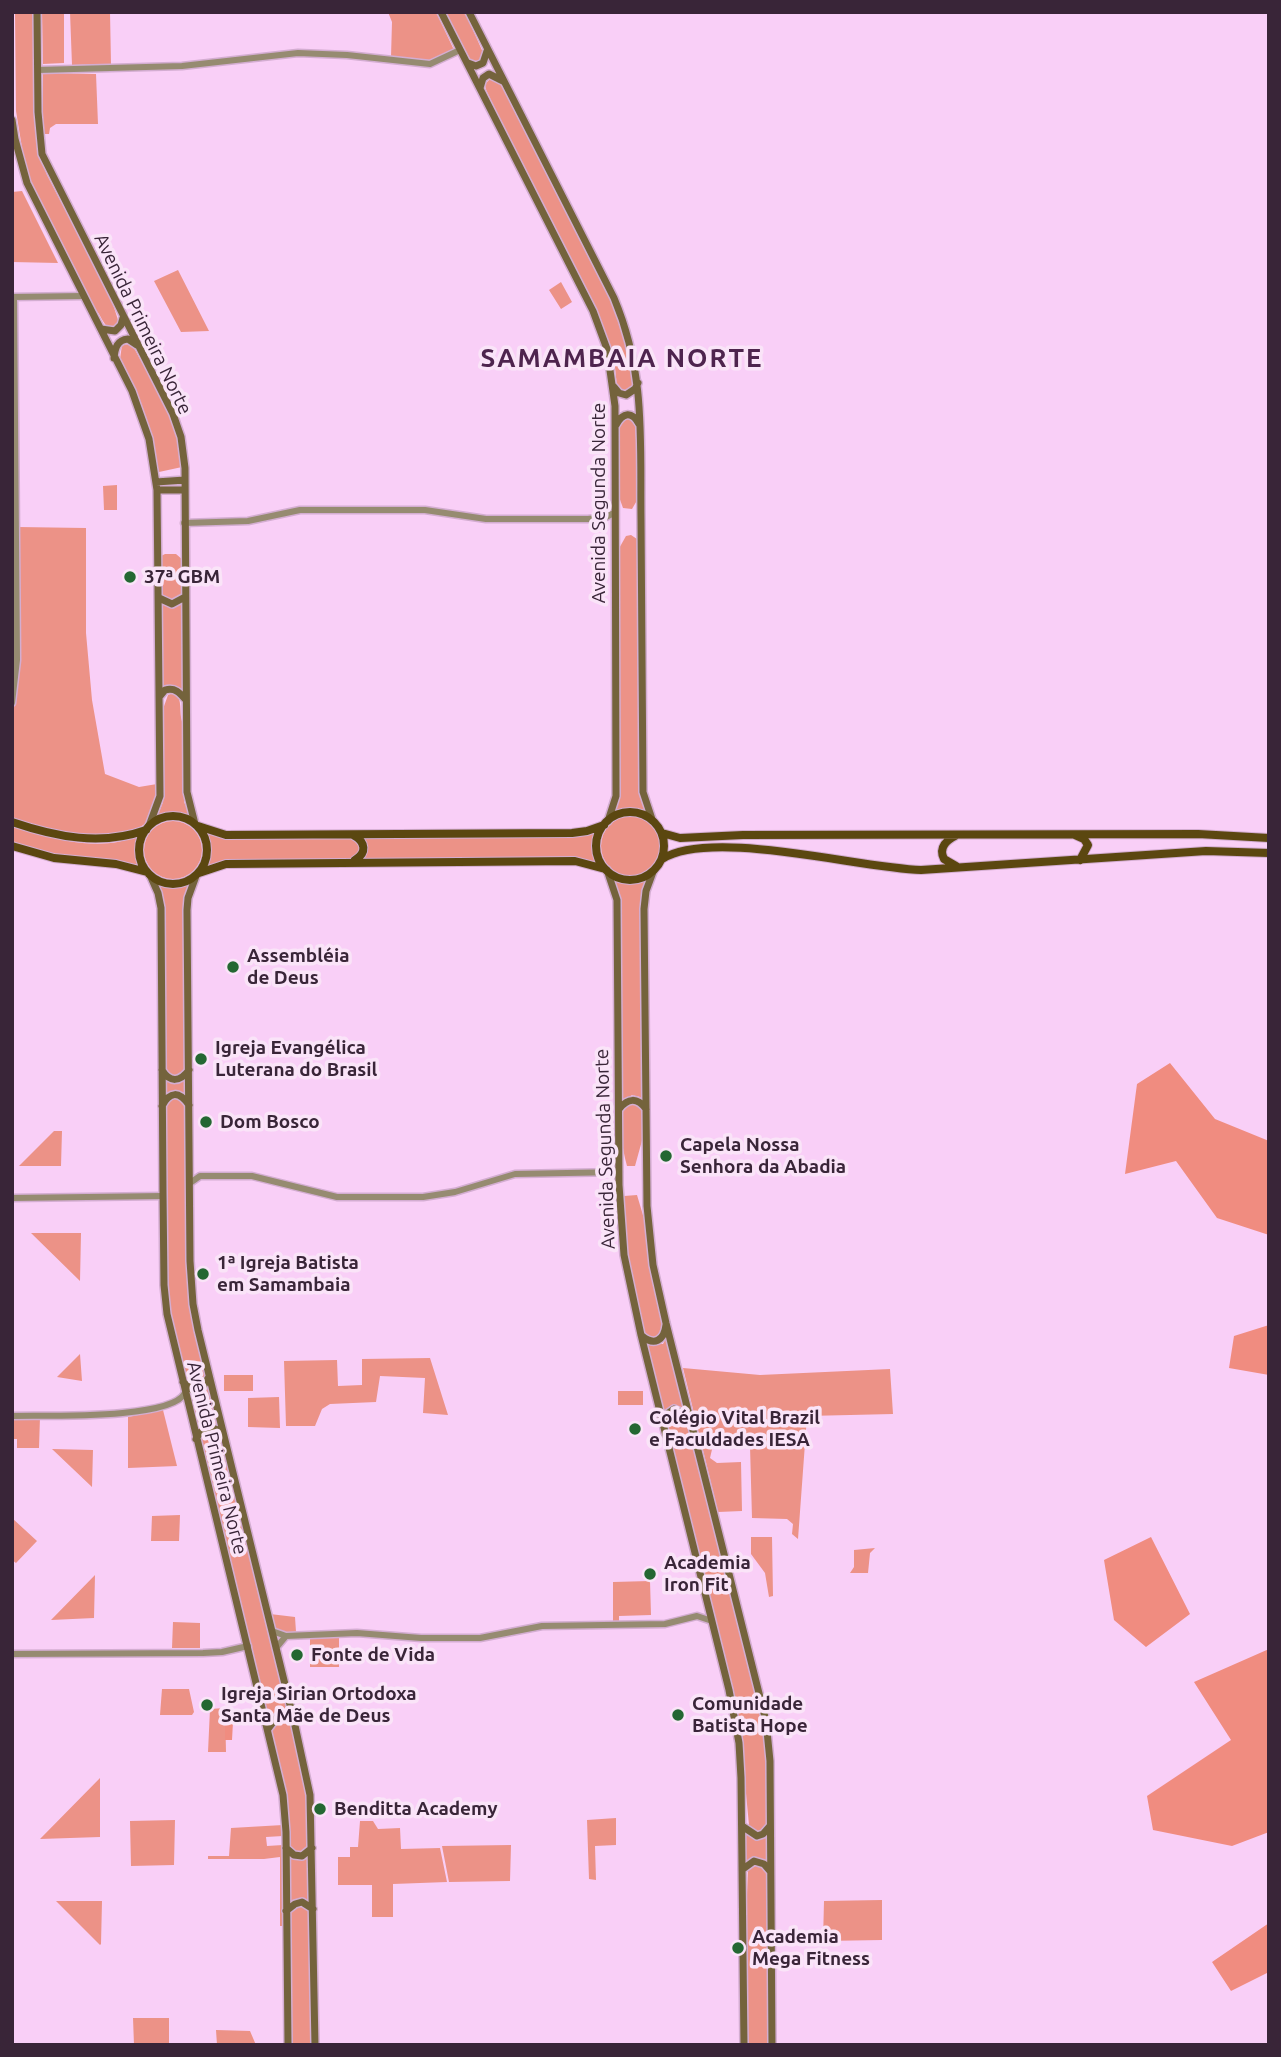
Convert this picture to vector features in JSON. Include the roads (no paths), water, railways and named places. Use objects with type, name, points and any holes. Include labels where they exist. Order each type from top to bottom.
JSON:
[{"type":"main road","name":"Avenida Primeira Norte","points":[[37,12],[39,140],[42,154],[173,414],[181,437],[185,480],[187,797],[197,825]]},
{"type":"main road","name":"Avenida Segunda Norte","points":[[441,12],[593,311],[607,349],[615,425],[612,517],[616,796],[606,823]]},
{"type":"main road","points":[[197,874],[226,864],[575,861],[606,869],[624,880],[634,880],[653,872],[662,859],[662,833],[652,819],[643,792],[641,428],[638,383],[630,339],[614,298],[469,12]]},
{"type":"main road","points":[[467,63],[476,66],[483,63],[487,57],[487,47]]},
{"type":"main road","points":[[480,90],[486,75],[493,75],[504,81]]},
{"type":"main road","name":"Avenida Primeira Norte","points":[[12,120],[27,183],[132,391],[154,460],[157,486],[160,796],[148,828]]},
{"type":"main road","points":[[101,329],[115,331],[121,325],[123,316]]},
{"type":"main road","points":[[114,358],[116,346],[121,341],[128,340],[138,346]]},
{"type":"main road","points":[[613,387],[626,395],[635,389],[638,383]]},
{"type":"main road","points":[[615,425],[622,416],[628,414],[635,417],[641,428]]},
{"type":"main road","points":[[157,486],[185,480]]},
{"type":"main road","points":[[157,486],[185,490]]},
{"type":"main road","points":[[159,598],[172,604],[185,597]]},
{"type":"main road","points":[[159,697],[165,690],[172,689],[180,692],[186,701]]},
{"type":"main road","points":[[12,822],[42,832],[84,839],[116,839],[174,816],[183,817],[226,835],[582,833],[624,812],[643,814],[652,819]]},
{"type":"main road","points":[[606,823],[598,835],[596,846],[600,861],[606,869]]},
{"type":"main road","points":[[12,846],[54,858],[117,864],[149,874],[168,884],[188,881],[205,862],[207,845],[197,825]]},
{"type":"main road","points":[[148,828],[140,851],[149,874]]},
{"type":"main road","points":[[662,833],[680,838],[960,834],[1217,834],[1269,838]]},
{"type":"main road","points":[[959,868],[944,859],[942,851],[948,840],[960,834]]},
{"type":"main road","points":[[1072,834],[1084,839],[1088,845],[1080,860]]},
{"type":"main road","points":[[352,862],[362,856],[364,849],[362,842],[354,835]]},
{"type":"main road","points":[[662,859],[680,850],[728,848],[768,850],[901,869],[959,868],[1206,851],[1269,853]]},
{"type":"main road","name":"Avenida Segunda Norte","points":[[606,869],[617,900],[619,1172],[623,1248],[641,1335],[737,1728],[743,1870],[744,2045]]},
{"type":"main road","name":"Avenida Segunda Norte","points":[[653,872],[646,891],[644,909],[648,1220],[653,1265],[666,1323],[766,1721],[770,1761],[772,2045]]},
{"type":"main road","name":"Avenida Primeira Norte","points":[[149,874],[158,893],[161,908],[166,1307],[184,1393],[283,1795],[288,2045]]},
{"type":"main road","name":"Avenida Primeira Norte","points":[[197,874],[188,898],[187,910],[193,1304],[310,1795],[313,1848],[314,2045]]},
{"type":"main road","points":[[162,1069],[167,1077],[174,1080],[185,1076],[189,1070]]},
{"type":"main road","points":[[162,1106],[169,1096],[175,1094],[182,1096],[189,1105]]},
{"type":"main road","points":[[619,1109],[631,1100],[641,1103],[646,1109]]},
{"type":"main road","points":[[641,1335],[650,1341],[658,1341],[664,1336],[666,1323]]},
{"type":"main road","points":[[182,1382],[194,1391],[202,1388],[209,1377]]},
{"type":"main road","points":[[663,1424],[667,1414],[674,1409],[690,1418]]},
{"type":"main road","points":[[196,1439],[201,1430],[208,1427],[218,1429],[223,1434]]},
{"type":"main road","points":[[268,1729],[274,1719],[280,1716],[294,1721]]},
{"type":"main road","points":[[742,1826],[757,1836],[770,1826]]},
{"type":"main road","points":[[286,1848],[299,1856],[313,1848]]},
{"type":"main road","points":[[743,1870],[754,1861],[764,1864],[771,1871]]},
{"type":"main road","points":[[286,1911],[302,1902],[313,1910]]},
{"type":"street","points":[[38,70],[182,66],[298,53],[430,64],[460,50]]},
{"type":"street","points":[[12,703],[17,660],[13,297],[83,296]]},
{"type":"street","points":[[184,523],[230,523],[300,510],[328,509],[425,510],[486,519],[612,517]]},
{"type":"street","points":[[190,1167],[200,1176]]},
{"type":"street","points":[[190,1183],[200,1176],[251,1176],[330,1196],[438,1196],[515,1174],[619,1172]]},
{"type":"street","points":[[12,1198],[163,1196]]},
{"type":"street","points":[[12,1416],[113,1415],[171,1404],[184,1393]]},
{"type":"street","points":[[171,1404],[188,1407]]},
{"type":"street","points":[[272,1631],[286,1636],[357,1633],[421,1638],[480,1638],[542,1626],[665,1624],[697,1616],[708,1605]]},
{"type":"street","points":[[697,1616],[712,1621]]},
{"type":"street","points":[[276,1648],[286,1636]]},
{"type":"street","points":[[12,1654],[203,1653],[248,1646]]},
{"type":"place","name":"37ª GBM","points":[[130,577]]},
{"type":"place","name":"Assembléia de Deus","points":[[233,967]]},
{"type":"place","name":"Igreja Evangélica Luterana do Brasil","points":[[201,1059]]},
{"type":"place","name":"Dom Bosco","points":[[206,1122]]},
{"type":"place","name":"Capela Nossa Senhora da Abadia","points":[[666,1156]]},
{"type":"place","name":"1ª Igreja Batista em Samambaia","points":[[203,1274]]},
{"type":"place","name":"Colégio Vital Brazil e Faculdades IESA","points":[[635,1429]]},
{"type":"place","name":"Academia Iron Fit","points":[[650,1574]]},
{"type":"place","name":"Fonte de Vida","points":[[297,1655]]},
{"type":"place","name":"Igreja Sirian Ortodoxa Santa Mãe de Deus","points":[[207,1705]]},
{"type":"place","name":"Comunidade Batista Hope","points":[[678,1715]]},
{"type":"place","name":"Benditta Academy","points":[[320,1809]]},
{"type":"place","name":"Academia Mega Fitness","points":[[738,1948]]},
{"type":"district","name":"SAMAMBAIA NORTE","points":[[622,358]]}]
